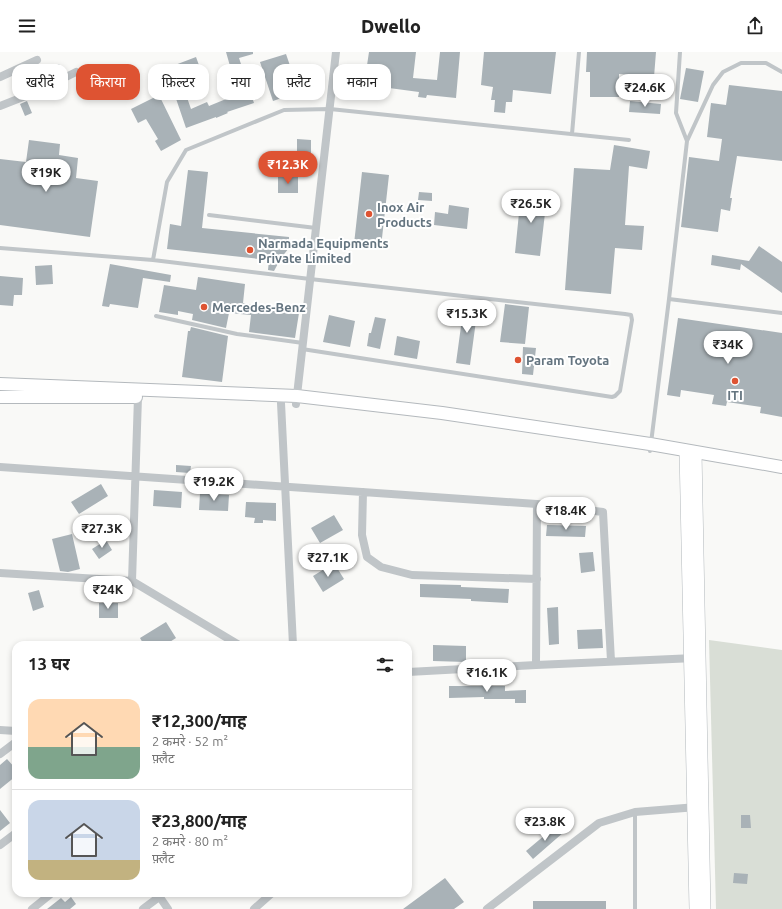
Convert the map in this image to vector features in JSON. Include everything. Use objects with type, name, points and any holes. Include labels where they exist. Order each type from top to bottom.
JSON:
[{"type":"main road","points":[[0,384],[297,400],[441,418],[782,467]]},
{"type":"main road","points":[[0,397],[138,397],[281,403],[297,400]]},
{"type":"main road","points":[[690,454],[782,474]]},
{"type":"street","points":[[297,400],[336,52]]},
{"type":"street","points":[[0,77],[37,60]]},
{"type":"street","points":[[0,106],[38,91],[76,72]]},
{"type":"street","points":[[132,581],[138,397]]},
{"type":"street","points":[[281,403],[294,641]]},
{"type":"street","points":[[690,454],[698,807],[705,909]]},
{"type":"street","points":[[0,467],[537,504],[603,512],[611,661]]},
{"type":"street","points":[[363,492],[362,535],[367,557],[381,567],[412,575],[537,579]]},
{"type":"street","points":[[536,665],[537,504]]},
{"type":"street","points":[[0,573],[132,581],[232,641]]},
{"type":"street","points":[[412,672],[695,658]]},
{"type":"street","points":[[0,730],[12,731]]},
{"type":"street","points":[[0,754],[12,745]]},
{"type":"street","points":[[487,909],[599,823],[635,812],[698,807]]},
{"type":"street","points":[[695,909],[698,807]]},
{"type":"street","points":[[0,845],[12,836]]},
{"type":"street","points":[[32,909],[47,897]]},
{"type":"street","points":[[143,909],[156,897]]},
{"type":"street","points":[[159,897],[168,909]]},
{"type":"street","points":[[254,909],[265,906],[270,897]]},
{"type":"lane","points":[[572,134],[579,52]]},
{"type":"lane","points":[[680,52],[676,113],[686,141]]},
{"type":"lane","points":[[650,448],[669,299],[686,141],[712,85],[723,72],[741,63],[766,63],[782,72]]},
{"type":"lane","points":[[153,260],[167,182],[186,150],[284,110],[330,109],[630,140]]},
{"type":"lane","points":[[209,215],[316,228]]},
{"type":"lane","points":[[0,248],[153,260],[626,314],[631,315],[632,320],[620,391],[612,397],[303,346],[156,316]]},
{"type":"lane","points":[[669,299],[782,313]]},
{"type":"lane","points":[[635,812],[635,909]]},
{"type":"shaded area","points":[[709,640],[782,650],[782,909],[716,909]]},
{"type":"building","points":[[226,52],[253,52],[253,54],[239,58],[241,64],[229,64]]},
{"type":"building","points":[[369,52],[416,52],[413,78],[437,80],[440,52],[460,52],[456,98],[427,95],[426,98],[418,97],[419,92],[391,88],[391,64],[367,64]]},
{"type":"building","points":[[484,52],[556,52],[551,94],[513,90],[512,102],[506,102],[505,113],[494,112],[495,100],[491,100],[493,87],[481,85]]},
{"type":"building","points":[[587,52],[656,52],[654,77],[619,74],[619,97],[590,97],[590,72],[586,72]]},
{"type":"building","points":[[286,54],[289,64],[273,64],[273,100],[276,100],[273,101],[265,77],[265,64],[261,64],[260,62]]},
{"type":"building","points":[[196,57],[199,64],[178,64]]},
{"type":"building","points":[[686,68],[704,71],[698,102],[680,99]]},
{"type":"building","points":[[729,85],[782,91],[782,161],[737,156],[730,198],[732,198],[730,211],[721,209],[718,232],[681,227],[689,157],[719,161],[722,139],[707,137],[711,103],[726,105]]},
{"type":"building","points":[[149,100],[161,100],[181,140],[161,151],[155,141],[158,139],[146,119],[138,123],[131,109]]},
{"type":"building","points":[[176,100],[188,100],[191,109],[207,102],[209,106],[224,100],[253,100],[254,103],[186,128]]},
{"type":"building","points":[[27,101],[32,113],[25,116],[20,104]]},
{"type":"building","points":[[630,101],[661,104],[660,114],[629,112]]},
{"type":"building","points":[[297,139],[311,140],[311,155],[297,155]]},
{"type":"building","points":[[29,140],[60,144],[59,155],[78,158],[76,178],[98,181],[90,237],[0,225],[0,159],[26,162]]},
{"type":"building","points":[[614,145],[650,151],[647,169],[629,166],[625,225],[644,226],[642,250],[615,248],[611,294],[565,290],[574,168],[610,170]]},
{"type":"building","points":[[188,170],[208,172],[202,228],[289,237],[289,248],[281,258],[274,271],[268,270],[269,260],[167,249],[170,224],[181,226]]},
{"type":"building","points":[[362,172],[389,175],[381,247],[354,244]]},
{"type":"building","points":[[278,176],[298,177],[298,193],[278,193]]},
{"type":"building","points":[[419,192],[432,193],[432,201],[418,200]]},
{"type":"building","points":[[521,193],[547,196],[540,256],[515,253]]},
{"type":"building","points":[[449,205],[469,208],[467,229],[434,225],[435,212],[448,214]]},
{"type":"building","points":[[759,246],[782,262],[782,293],[741,264],[740,270],[711,265],[712,255],[749,261]]},
{"type":"building","points":[[110,264],[171,275],[170,282],[143,278],[138,308],[110,304],[109,307],[102,306]]},
{"type":"building","points":[[52,265],[53,284],[36,285],[35,266]]},
{"type":"building","points":[[0,276],[23,278],[22,295],[14,295],[13,306],[0,305]]},
{"type":"building","points":[[198,277],[245,284],[243,303],[299,313],[295,338],[249,332],[251,315],[229,313],[226,328],[192,320],[193,314],[178,311],[178,315],[159,312],[164,285],[196,290]]},
{"type":"building","points":[[464,304],[478,306],[470,365],[456,363]]},
{"type":"building","points":[[505,304],[529,307],[525,344],[500,342]]},
{"type":"building","points":[[329,315],[355,321],[350,347],[323,342]]},
{"type":"building","points":[[375,317],[386,319],[380,349],[367,346],[369,333],[371,333]]},
{"type":"building","points":[[678,318],[782,333],[782,417],[760,413],[761,407],[727,402],[726,406],[712,404],[714,395],[681,390],[680,397],[667,395]]},
{"type":"building","points":[[191,327],[228,336],[222,382],[182,377],[188,331],[190,331]]},
{"type":"building","points":[[397,336],[420,341],[417,359],[394,355]]},
{"type":"building","points":[[523,347],[536,348],[533,375],[522,374]]},
{"type":"building","points":[[176,465],[191,466],[190,473],[176,472]]},
{"type":"building","points":[[101,484],[108,496],[79,514],[71,502]]},
{"type":"building","points":[[154,490],[182,492],[181,508],[153,506]]},
{"type":"building","points":[[200,493],[229,495],[228,511],[199,510]]},
{"type":"building","points":[[246,502],[276,503],[276,521],[263,520],[263,523],[254,523],[255,518],[245,517]]},
{"type":"building","points":[[334,515],[343,530],[320,543],[311,528]]},
{"type":"building","points":[[547,525],[586,526],[585,537],[546,536]]},
{"type":"building","points":[[72,534],[80,569],[68,572],[60,571],[52,539]]},
{"type":"building","points":[[106,540],[112,550],[99,559],[92,549]]},
{"type":"building","points":[[593,552],[595,571],[581,573],[579,553]]},
{"type":"building","points":[[334,563],[344,579],[323,592],[313,576]]},
{"type":"building","points":[[420,584],[461,585],[461,587],[509,589],[508,603],[471,601],[471,599],[420,597]]},
{"type":"building","points":[[39,590],[44,607],[33,611],[28,593]]},
{"type":"building","points":[[99,603],[118,603],[118,618],[99,618]]},
{"type":"building","points":[[558,607],[559,644],[549,645],[547,608]]},
{"type":"building","points":[[166,622],[176,638],[171,641],[142,641],[140,638]]},
{"type":"building","points":[[602,629],[603,648],[578,649],[577,630]]},
{"type":"building","points":[[433,645],[466,646],[466,662],[433,661]]},
{"type":"building","points":[[449,686],[505,686],[505,691],[526,690],[526,703],[515,703],[515,699],[484,699],[484,697],[449,698]]},
{"type":"building","points":[[7,759],[12,765],[12,779],[0,789],[0,765]]},
{"type":"building","points":[[0,810],[10,823],[0,831]]},
{"type":"building","points":[[741,815],[750,815],[751,828],[741,828]]},
{"type":"building","points":[[558,824],[564,832],[533,859],[526,851]]},
{"type":"building","points":[[734,873],[748,874],[747,884],[733,883]]},
{"type":"building","points":[[445,878],[464,902],[454,909],[403,909]]},
{"type":"building","points":[[71,897],[76,904],[70,909],[47,909],[61,898],[65,902]]},
{"type":"building","points":[[533,901],[606,901],[606,909],[533,909]]},
{"type":"place","name":"Inox Air Products","points":[[369,214]]},
{"type":"place","name":"Narmada Equipments Private Limited","points":[[250,250]]},
{"type":"place","name":"Mercedes-Benz","points":[[204,307]]},
{"type":"place","name":"Param Toyota","points":[[518,360]]},
{"type":"place","name":"ITI","points":[[735,381]]}]
